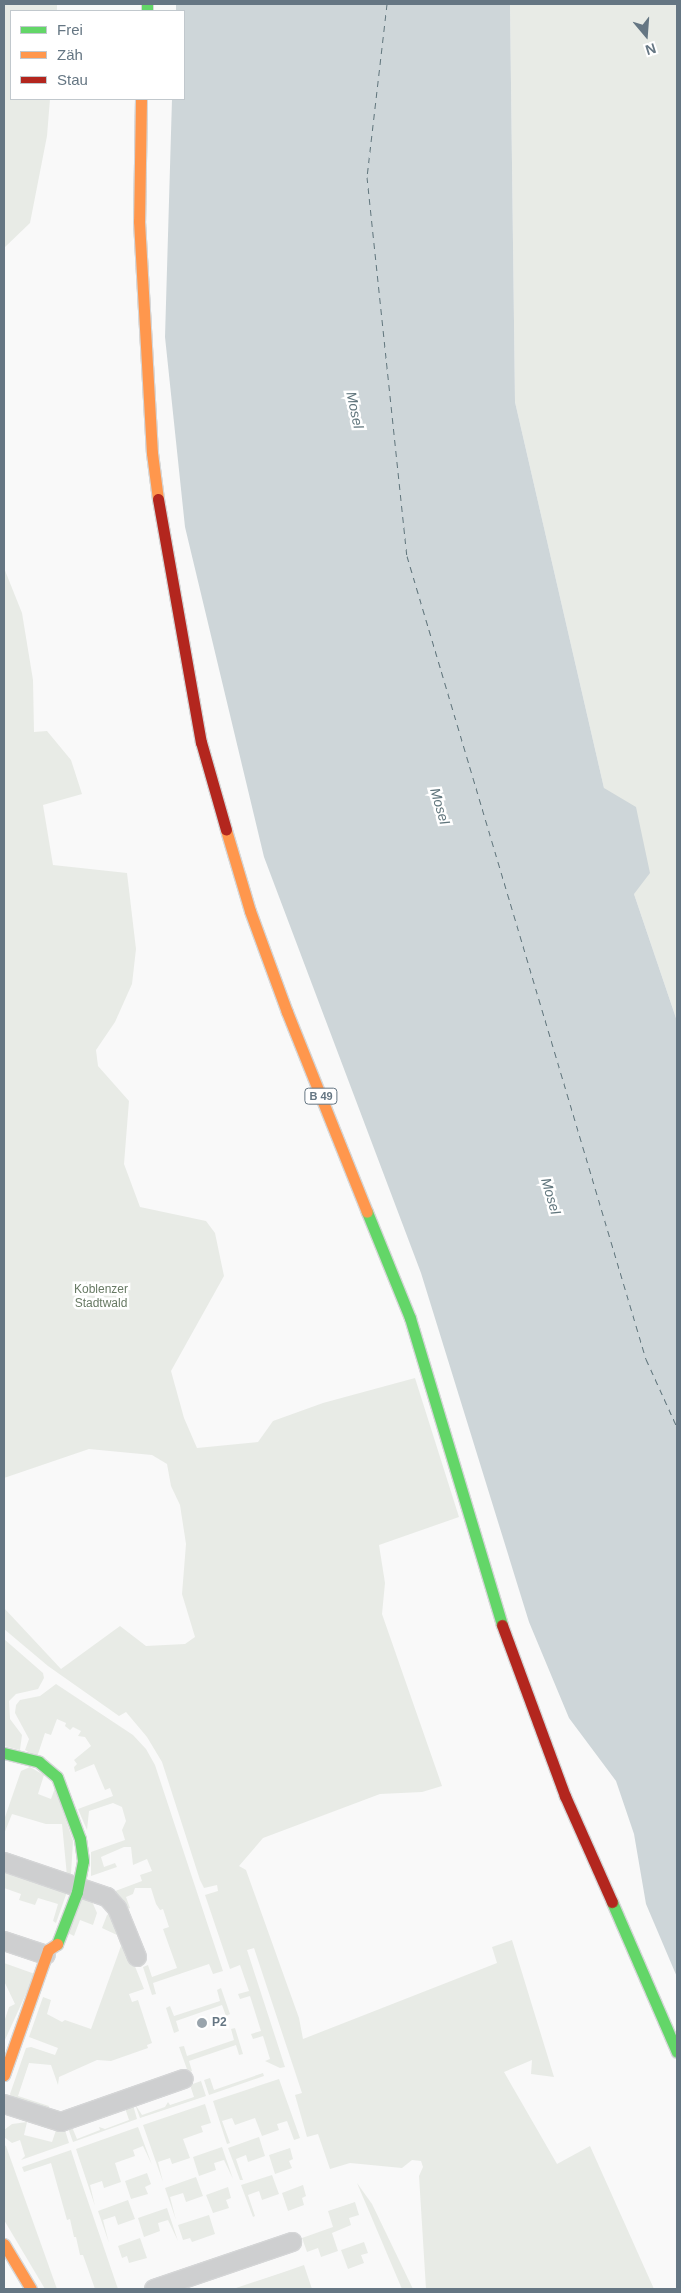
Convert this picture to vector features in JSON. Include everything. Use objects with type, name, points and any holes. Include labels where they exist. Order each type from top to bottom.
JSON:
[{"type":"main road","name":"B 49","points":[[141,100],[139,220],[152,453],[164,546],[201,742],[260,939],[410,1318],[504,1631],[565,1796],[677,2052]]},
{"type":"main road","points":[[4,1753],[46,1765],[60,1781],[80,1839],[82,1861],[78,1886],[58,1944],[46,1955],[4,2075]]},
{"type":"main road","points":[[4,2244],[31,2289]]},
{"type":"street","points":[[4,1862],[78,1886],[113,1902],[137,1958]]},
{"type":"street","points":[[4,1941],[46,1955]]},
{"type":"street","points":[[4,2104],[61,2122],[184,2079]]},
{"type":"street","points":[[154,2289],[292,2242]]},
{"type":"green space","points":[[4,4],[57,4],[57,10],[10,10],[10,100],[50,100],[47,136],[30,223],[4,248]]},
{"type":"green space","points":[[510,4],[677,4],[677,1021],[634,894],[604,788],[515,402]]},
{"type":"green space","name":"Koblenzer Stadtwald","points":[[4,568],[22,613],[33,680],[34,732],[47,731],[71,760],[82,794],[43,805],[53,865],[127,873],[136,949],[132,984],[115,1022],[96,1050],[98,1066],[129,1101],[124,1164],[140,1207],[206,1221],[215,1233],[224,1276],[171,1371],[184,1418],[197,1448],[258,1442],[273,1421],[323,1403],[415,1378],[459,1517],[379,1545],[385,1583],[382,1614],[442,1786],[422,1792],[380,1794],[263,1838],[239,1866],[246,1870],[299,2018],[303,2039],[497,1963],[492,1947],[512,1940],[554,2077],[531,2074],[532,2060],[504,2072],[557,2164],[590,2146],[654,2289],[426,2289],[419,2176],[423,2167],[421,2161],[412,2160],[402,2168],[350,2163],[330,2169],[318,2134],[307,2137],[295,2095],[302,2093],[254,1948],[247,1950],[285,2067],[280,2068],[265,2061],[270,2059],[263,2036],[253,2039],[251,2034],[261,2031],[250,1996],[240,1999],[238,1994],[249,1991],[240,1965],[230,1969],[205,1895],[218,1891],[217,1885],[204,1888],[200,1880],[162,1762],[147,1737],[126,1712],[119,1716],[48,1666],[4,1629],[4,1608],[61,1669],[120,1626],[146,1646],[185,1644],[195,1637],[182,1594],[186,1544],[180,1505],[171,1486],[167,1464],[152,1455],[89,1449],[4,1478]]},
{"type":"green space","points":[[4,1639],[43,1673],[44,1678],[38,1689],[16,1694],[9,1701],[10,1719],[22,1735],[20,1750],[4,1746]]},
{"type":"green space","points":[[56,1684],[133,1735],[146,1749],[155,1765],[223,1971],[213,1974],[209,1964],[153,1983],[156,1994],[152,1995],[143,1967],[148,1965],[152,1977],[177,1968],[163,1929],[169,1927],[163,1909],[160,1910],[156,1904],[151,1888],[135,1888],[133,1894],[126,1897],[130,1908],[123,1910],[110,1893],[142,1881],[140,1875],[152,1871],[147,1859],[133,1865],[131,1847],[124,1847],[101,1857],[104,1867],[115,1863],[117,1867],[91,1876],[91,1852],[125,1840],[122,1830],[126,1821],[122,1807],[113,1803],[89,1811],[87,1830],[78,1809],[113,1796],[110,1788],[105,1790],[94,1764],[75,1772],[74,1767],[77,1764],[74,1760],[91,1746],[85,1737],[78,1736],[81,1731],[73,1727],[70,1730],[65,1726],[66,1723],[57,1719],[51,1735],[45,1733],[37,1757],[25,1750],[29,1739],[15,1713],[16,1705],[20,1700],[40,1696]]},
{"type":"green space","points":[[30,1767],[44,1775],[38,1794],[51,1799],[55,1788],[73,1841],[71,1874],[67,1876],[62,1824],[46,1824],[12,1814],[4,1834],[4,1820],[21,1771]]},
{"type":"green space","points":[[4,1867],[68,1889],[56,1923],[53,1921],[58,1904],[38,1898],[35,1905],[19,1900],[21,1894],[4,1888]]},
{"type":"green space","points":[[78,1897],[91,1899],[97,1913],[93,1925],[80,1920],[74,1936],[66,1932]]},
{"type":"green space","points":[[113,1911],[144,1989],[129,1994],[132,2002],[138,2000],[152,2043],[147,2045],[148,2048],[111,2061],[97,2060],[59,2077],[58,2085],[51,2065],[29,2063],[18,2096],[49,2106],[47,2113],[14,2103],[10,2094],[26,2048],[31,2047],[55,2055],[58,2048],[29,2037],[43,1997],[51,2000],[47,2014],[62,2022],[65,2020],[91,2029],[121,1946],[117,1935],[102,1928],[107,1915]]},
{"type":"green space","points":[[4,1963],[35,1974],[4,2042],[4,2022],[9,2007],[15,2004],[4,1981]]},
{"type":"green space","points":[[221,1988],[230,2014],[226,2016],[222,2005],[176,2021],[179,2031],[174,2033],[166,2008],[170,2006],[174,2016],[220,2001],[217,1990]]},
{"type":"green space","points":[[235,2028],[243,2054],[239,2055],[236,2045],[189,2061],[192,2071],[188,2072],[179,2047],[184,2046],[187,2056],[234,2040],[231,2029]]},
{"type":"green space","points":[[263,2073],[264,2076],[209,2095],[204,2080],[210,2078],[214,2090]]},
{"type":"green space","points":[[279,2079],[300,2138],[294,2140],[287,2121],[277,2124],[279,2130],[262,2136],[255,2118],[235,2125],[232,2118],[222,2121],[230,2143],[227,2144],[213,2101]]},
{"type":"green space","points":[[201,2081],[206,2096],[140,2118],[135,2104],[142,2115],[165,2107],[168,2102],[170,2105],[194,2097],[190,2085]]},
{"type":"green space","points":[[205,2104],[211,2123],[201,2126],[203,2132],[183,2139],[190,2158],[172,2164],[170,2158],[158,2162],[163,2182],[143,2125]]},
{"type":"green space","points":[[133,2105],[137,2119],[73,2142],[68,2128],[72,2127],[77,2139],[100,2130],[99,2127],[105,2129],[129,2120],[125,2108]]},
{"type":"green space","points":[[27,2122],[24,2135],[52,2142],[56,2130],[65,2130],[69,2143],[21,2160],[25,2156],[20,2140],[12,2143],[4,2137],[4,2130],[12,2124]]},
{"type":"green space","points":[[138,2127],[152,2165],[143,2146],[133,2150],[135,2156],[115,2163],[121,2182],[104,2188],[102,2181],[90,2185],[95,2206],[76,2149]]},
{"type":"green space","points":[[259,2137],[265,2156],[248,2162],[246,2155],[236,2159],[243,2180],[240,2180],[228,2148]]},
{"type":"green space","points":[[4,2145],[6,2146],[57,2289],[45,2289],[4,2220]]},
{"type":"green space","points":[[222,2147],[233,2179],[224,2160],[214,2163],[216,2170],[199,2176],[193,2157]]},
{"type":"green space","points":[[290,2148],[293,2159],[289,2161],[292,2168],[275,2174],[269,2155]]},
{"type":"green space","points":[[71,2150],[118,2289],[95,2289],[83,2255],[80,2255],[70,2219],[67,2220],[51,2163],[24,2172],[22,2167]]},
{"type":"green space","points":[[147,2173],[151,2184],[145,2187],[148,2194],[131,2199],[125,2181]]},
{"type":"green space","points":[[272,2175],[279,2194],[262,2200],[259,2191],[248,2195],[255,2216],[253,2217],[241,2185]]},
{"type":"green space","points":[[196,2177],[203,2196],[186,2202],[183,2193],[170,2197],[176,2220],[165,2188]]},
{"type":"green space","points":[[357,2183],[372,2204],[413,2289],[402,2289]]},
{"type":"green space","points":[[303,2185],[306,2196],[302,2198],[304,2205],[288,2211],[282,2193]]},
{"type":"green space","points":[[228,2187],[231,2198],[226,2200],[229,2208],[213,2213],[206,2195]]},
{"type":"green space","points":[[128,2200],[135,2219],[118,2225],[115,2216],[103,2220],[109,2243],[98,2211]]},
{"type":"green space","points":[[355,2202],[359,2215],[349,2218],[351,2225],[332,2233],[338,2251],[321,2257],[318,2248],[307,2252],[302,2238],[333,2227],[328,2211]]},
{"type":"green space","points":[[167,2208],[178,2241],[168,2220],[158,2223],[160,2231],[144,2237],[138,2218]]},
{"type":"green space","points":[[209,2215],[215,2234],[192,2242],[190,2238],[183,2240],[178,2225]]},
{"type":"green space","points":[[140,2238],[147,2258],[129,2263],[127,2256],[122,2258],[118,2246]]},
{"type":"green space","points":[[364,2242],[368,2253],[361,2255],[364,2263],[348,2269],[341,2250]]},
{"type":"green space","points":[[304,2265],[312,2289],[233,2289],[287,2271]]},
{"type":"water","name":"Mosel","points":[[176,4],[510,4],[515,402],[604,788],[636,807],[650,873],[634,894],[677,1021],[677,1977],[646,1904],[634,1834],[616,1781],[569,1718],[529,1622],[421,1273],[264,857],[185,527],[165,337],[172,100],[185,100],[185,10],[176,10]]},
{"type":"ferry route","points":[[387,4],[367,177],[407,556],[646,1359],[677,1427]]},
{"type":"traffic: fast","points":[[147,4],[147,10]]},
{"type":"traffic: fast","points":[[367,1212],[410,1318],[502,1625]]},
{"type":"traffic: fast","points":[[4,1753],[39,1762],[57,1777],[80,1839],[83,1861],[77,1892],[57,1944]]},
{"type":"traffic: fast","points":[[612,1902],[677,2052]]},
{"type":"traffic: slow","points":[[141,100],[139,221],[152,453],[158,499]]},
{"type":"traffic: slow","points":[[226,830],[250,911],[287,1012],[367,1212]]},
{"type":"traffic: slow","points":[[4,2075],[48,1950],[57,1944]]},
{"type":"traffic: slow","points":[[4,2244],[31,2289]]},
{"type":"traffic: jam","points":[[158,499],[201,742],[226,830]]},
{"type":"traffic: jam","points":[[502,1625],[565,1796],[612,1902]]},
{"type":"place","name":"P2","points":[[202,2023]]}]
